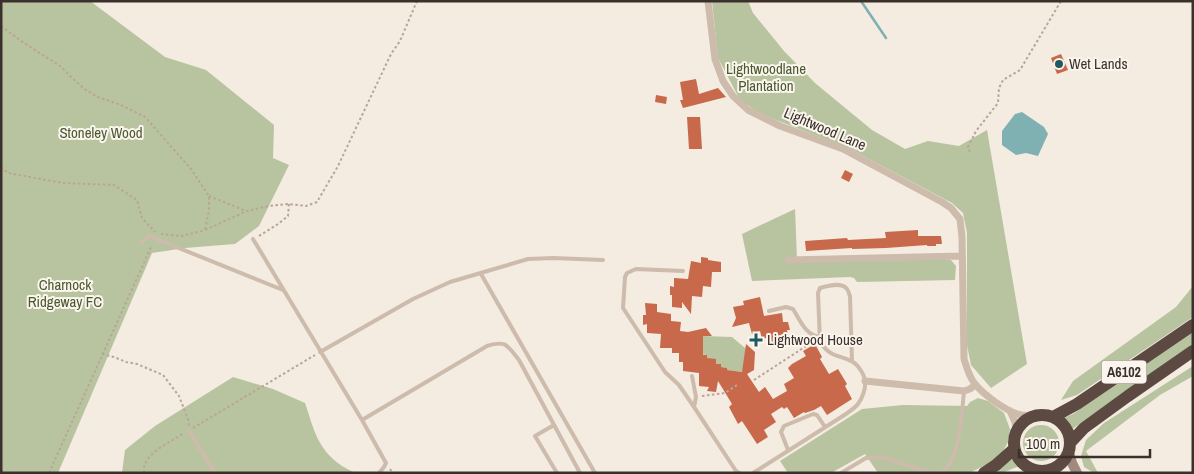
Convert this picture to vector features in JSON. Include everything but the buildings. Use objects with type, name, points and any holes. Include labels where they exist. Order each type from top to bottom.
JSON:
[{"type":"highway","name":"A6102","points":[[1053,417],[1077,404],[1193,325]]},
{"type":"highway","name":"A6102","points":[[1069,447],[1084,428],[1193,351]]},
{"type":"highway","points":[[1037,416],[1053,417],[1060,422],[1069,435],[1069,447],[1063,462],[1052,471],[1027,471],[1016,456],[1014,449],[1016,431],[1028,418],[1037,416]]},
{"type":"highway","points":[[984,473],[996,466],[1014,449]]},
{"type":"street","name":"Lightwood Lane","points":[[708,1],[715,59],[723,81],[733,96],[748,110],[780,126],[843,148],[951,208],[960,220],[962,237],[964,359],[968,374],[975,385],[1010,411],[1022,415],[1037,416]]},
{"type":"street","points":[[788,260],[962,256]]},
{"type":"street","points":[[865,382],[964,391],[975,385]]},
{"type":"street","points":[[1010,411],[1015,422],[1016,431]]},
{"type":"street","points":[[1069,447],[1072,463],[1077,473]]},
{"type":"lane","points":[[142,243],[149,236],[155,236],[283,290]]},
{"type":"lane","points":[[253,239],[386,463],[379,473]]},
{"type":"lane","points":[[320,352],[413,299],[450,282],[528,259],[603,260]]},
{"type":"lane","points":[[683,271],[636,269],[626,272],[623,308],[665,372],[679,385],[739,473]]},
{"type":"lane","points":[[481,274],[596,473]]},
{"type":"lane","points":[[753,473],[858,405],[862,397],[865,382],[857,366],[852,361],[834,355],[825,349],[820,342],[818,293],[820,288],[831,285],[847,288],[850,296],[852,361]]},
{"type":"lane","points":[[768,311],[786,307],[792,309],[799,322],[808,332],[815,337],[820,337]]},
{"type":"lane","points":[[362,420],[487,346],[498,342],[508,346],[519,360],[580,473]]},
{"type":"lane","points":[[692,376],[696,397],[694,407]]},
{"type":"lane","points":[[935,473],[942,472],[954,457],[964,391]]},
{"type":"lane","points":[[788,450],[781,432],[784,426],[813,414],[817,415],[825,427]]},
{"type":"lane","points":[[554,426],[535,436],[557,473]]},
{"type":"lane","points":[[189,430],[215,473]]},
{"type":"lane","points":[[842,473],[866,458],[882,457],[931,473]]},
{"type":"path","points":[[155,236],[182,236],[205,230],[247,211],[269,206],[289,204],[306,206],[317,202],[338,166],[391,54],[400,41],[417,1]]},
{"type":"path","points":[[970,152],[968,147],[976,131],[998,102],[999,88],[1003,80],[1020,70],[1061,1]]},
{"type":"path","points":[[1,26],[60,66],[84,89],[144,117],[191,169],[209,196],[209,210],[205,230]]},
{"type":"path","points":[[1,167],[8,173],[63,183],[114,186],[137,200],[142,218],[155,236]]},
{"type":"path","points":[[209,196],[247,211]]},
{"type":"path","points":[[253,239],[288,216],[289,204]]},
{"type":"path","points":[[49,473],[155,236]]},
{"type":"path","points":[[754,380],[820,337]]},
{"type":"path","points":[[144,473],[143,468],[148,458],[159,449],[320,352]]},
{"type":"path","points":[[102,354],[137,364],[163,375],[180,396],[188,419],[189,430]]},
{"type":"path","points":[[696,397],[725,393],[737,385]]},
{"type":"path","points":[[1,470],[4,473]]},
{"type":"green space","name":"Stoneley Wood","points":[[1,1],[90,1],[165,57],[206,70],[274,125],[273,158],[289,165],[259,226],[235,244],[152,253],[58,473],[1,473]]},
{"type":"green space","name":"Lightwoodlane Plantation","points":[[712,1],[748,1],[753,13],[784,51],[815,83],[872,130],[905,149],[928,141],[959,146],[987,130],[1027,364],[991,388],[971,365],[967,345],[967,233],[963,213],[952,203],[850,149],[761,114],[740,100],[718,58]]},
{"type":"green space","points":[[795,209],[797,259],[951,260],[956,266],[955,280],[857,282],[854,278],[850,277],[752,281],[742,234]]},
{"type":"green space","points":[[1193,286],[1193,317],[1077,395],[1061,400],[1073,381],[1176,307]]},
{"type":"green space","points":[[1193,331],[1193,345],[1071,430],[1063,418],[1073,414]]},
{"type":"green space","points":[[701,333],[704,336],[732,337],[751,353],[749,366],[741,372],[727,370],[727,368],[721,367],[721,364],[716,364],[707,358],[707,355],[697,354]]},
{"type":"green space","points":[[1193,366],[1193,376],[1160,395],[1086,451],[1098,473],[1094,473],[1084,467],[1081,456],[1086,440],[1104,423]]},
{"type":"green space","points":[[233,377],[273,389],[305,403],[314,430],[327,453],[342,466],[356,473],[122,473],[125,450],[155,426]]},
{"type":"green space","points":[[978,398],[988,401],[1004,413],[1010,429],[1008,442],[1001,455],[990,463],[969,473],[878,473],[865,454],[831,473],[788,473],[780,461],[862,409],[903,405],[967,406]]},
{"type":"green space","points":[[1041,425],[1048,426],[1054,430],[1058,436],[1058,450],[1054,456],[1048,460],[1041,461],[1034,460],[1028,456],[1024,450],[1023,443],[1024,436],[1028,430],[1034,426]]},
{"type":"green space","points":[[1013,457],[1019,466],[1002,473],[990,473]]},
{"type":"water","points":[[1022,112],[1044,127],[1048,134],[1038,156],[1026,153],[1016,155],[1002,145],[1002,131],[1015,114]]},
{"type":"waterway","points":[[861,1],[886,38]]},
{"type":"place","name":"Wet Lands","points":[[1059,64]]},
{"type":"place","name":"Lightwood House","points":[[756,340]]},
{"type":"park label","name":"Charnock Ridgeway FC","points":[[65,294]]}]
